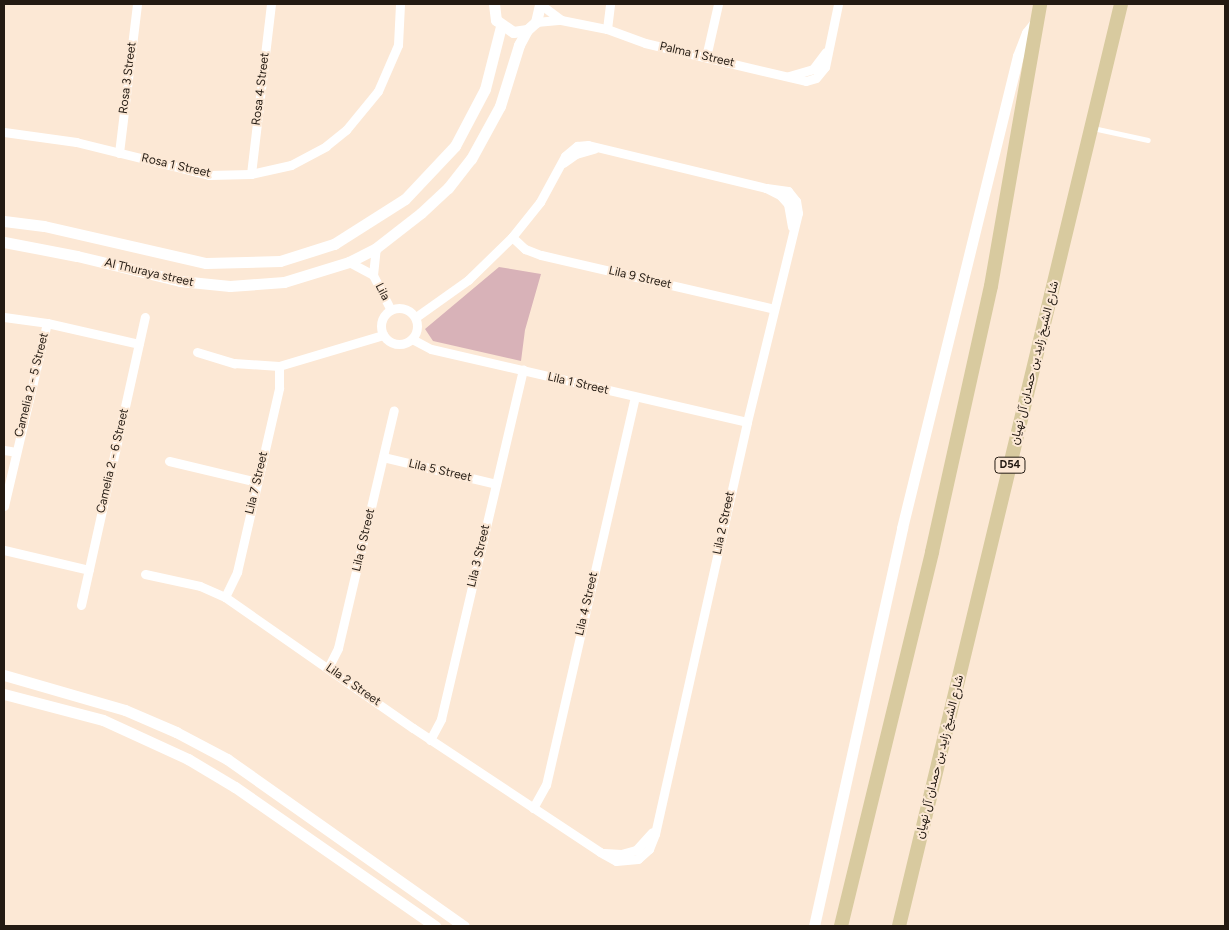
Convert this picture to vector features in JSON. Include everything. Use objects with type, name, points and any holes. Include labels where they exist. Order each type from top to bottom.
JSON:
[{"type":"main road","points":[[841,926],[932,552],[992,286],[1040,4]]},
{"type":"main road","name":"شارع الشيخ زايد بن حمدان آل نهيان","points":[[899,926],[1121,4]]},
{"type":"street","name":"Rosa 3 Street","points":[[120,153],[137,4]]},
{"type":"street","name":"Rosa 4 Street","points":[[251,174],[271,4]]},
{"type":"street","name":"Rosa 1 Street","points":[[4,132],[55,138],[195,173],[251,174],[291,165],[326,146],[363,112],[378,91],[396,53],[401,32],[400,4]]},
{"type":"street","points":[[494,4],[496,20],[501,26],[514,32],[561,20]]},
{"type":"street","points":[[540,4],[561,20]]},
{"type":"street","name":"Al Thuraya street","points":[[4,242],[67,254],[180,281],[221,286],[262,286],[284,282],[348,262],[376,248],[448,188],[471,159],[500,106],[515,56],[532,26],[540,4]]},
{"type":"street","points":[[606,29],[610,4]]},
{"type":"street","points":[[706,56],[718,4]]},
{"type":"street","name":"Palma 1 Street","points":[[561,20],[606,29],[645,43],[788,76],[813,69],[829,45],[838,4]]},
{"type":"street","points":[[814,926],[902,528],[1013,75],[1023,40],[1037,20]]},
{"type":"street","name":"Al Thuraya street","points":[[4,221],[44,226],[206,263],[280,262],[334,244],[359,231],[405,199],[455,146],[485,88],[501,26]]},
{"type":"street","name":"Lila 2 Street","points":[[145,574],[200,586],[225,597],[430,740],[616,861],[638,859],[650,849],[659,818],[792,228],[788,204],[780,195],[766,188],[599,148],[582,145],[572,148],[540,202],[512,237],[468,280],[416,317]]},
{"type":"street","name":"Lila 9 Street","points":[[512,237],[525,249],[542,255],[774,309]]},
{"type":"street","name":"Lila","points":[[376,248],[373,275],[390,310]]},
{"type":"street","name":"Lila","points":[[348,262],[373,275]]},
{"type":"street","points":[[402,307],[416,317],[418,328],[412,339],[407,343],[394,343],[383,335],[381,324],[390,310],[402,307]]},
{"type":"street","points":[[4,317],[47,323],[139,344]]},
{"type":"street","name":"Camelia 2 - 6 Street","points":[[81,605],[145,317]]},
{"type":"street","name":"Camelia 2 - 5 Street","points":[[4,506],[47,323]]},
{"type":"street","points":[[197,352],[234,363],[279,366],[383,335]]},
{"type":"street","name":"Lila 1 Street","points":[[412,339],[426,348],[747,422]]},
{"type":"street","name":"Lila 7 Street","points":[[225,597],[235,577],[279,388],[279,366]]},
{"type":"street","name":"Lila 3 Street","points":[[430,740],[441,719],[523,370]]},
{"type":"street","name":"Lila 4 Street","points":[[533,808],[546,785],[635,397]]},
{"type":"street","name":"Lila 6 Street","points":[[328,668],[337,654],[394,410]]},
{"type":"street","points":[[4,450],[16,452]]},
{"type":"street","name":"Lila 5 Street","points":[[384,457],[496,484]]},
{"type":"street","points":[[169,462],[257,482]]},
{"type":"street","points":[[4,550],[89,570]]},
{"type":"street","points":[[4,676],[125,710],[219,754],[464,926]]},
{"type":"street","points":[[4,694],[103,720],[188,759],[235,787],[435,926]]},
{"type":"lane","points":[[1092,128],[1148,140]]},
{"type":"shaded area","points":[[499,267],[541,274],[525,330],[521,361],[433,341],[425,329]]}]
